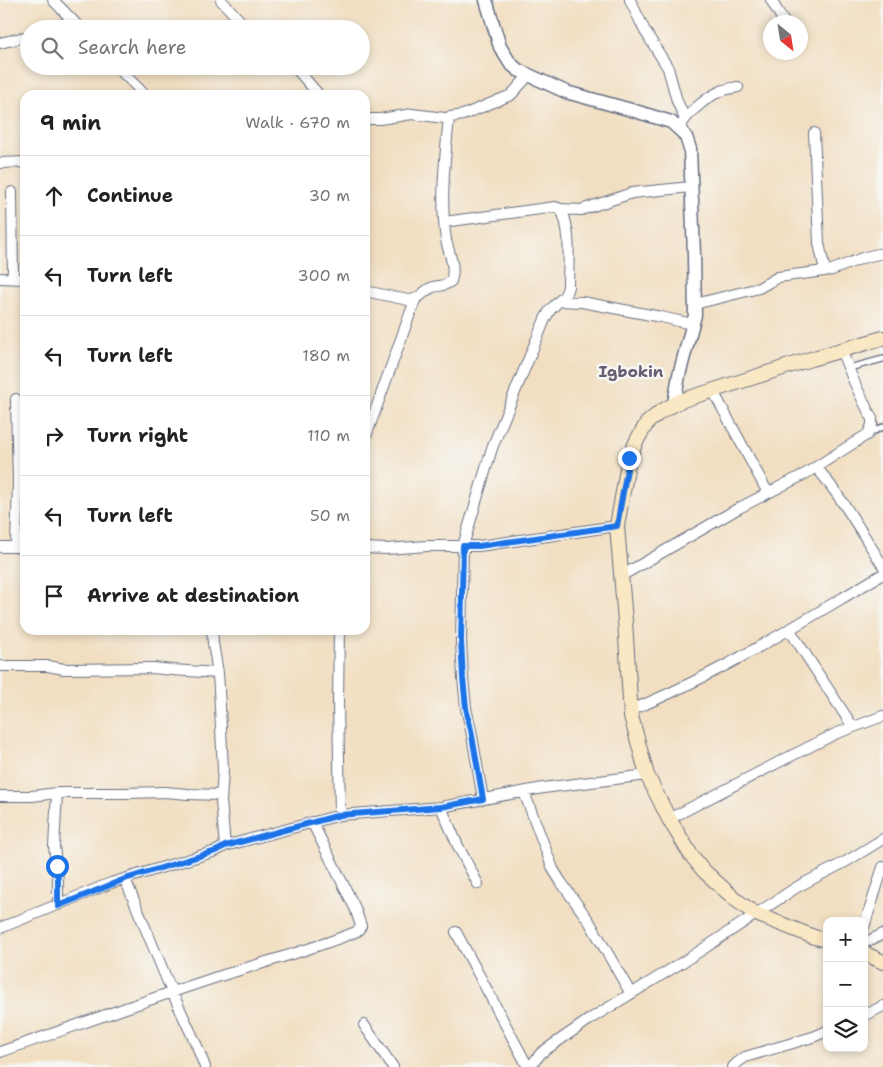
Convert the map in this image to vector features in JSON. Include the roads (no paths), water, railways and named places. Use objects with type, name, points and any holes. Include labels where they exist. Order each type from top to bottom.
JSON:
[{"type":"main road","points":[[823,939],[756,914],[736,900],[704,871],[691,855],[647,775],[631,716],[617,526],[629,458],[647,423],[660,412],[674,404],[713,391],[883,338]]},
{"type":"main road","points":[[868,955],[883,962]]},
{"type":"street","points":[[53,0],[72,20]]},
{"type":"street","points":[[221,0],[238,20]]},
{"type":"street","points":[[486,0],[500,47],[510,63],[518,70],[566,92],[682,124]]},
{"type":"street","points":[[630,0],[644,31],[668,68],[690,149],[695,314],[674,404]]},
{"type":"street","points":[[771,0],[780,15]]},
{"type":"street","points":[[0,43],[20,38]]},
{"type":"street","points":[[125,75],[140,90]]},
{"type":"street","points":[[302,75],[315,90]]},
{"type":"street","points":[[370,120],[412,114],[449,117],[463,115],[511,95],[529,75]]},
{"type":"street","points":[[682,124],[700,105],[718,92],[738,87]]},
{"type":"street","points":[[370,425],[415,300],[432,287],[446,285],[451,281],[454,269],[447,244],[444,222],[444,174],[449,117]]},
{"type":"street","points":[[814,133],[819,243],[825,271]]},
{"type":"street","points":[[0,163],[20,162]]},
{"type":"street","points":[[444,222],[555,208],[581,210],[632,193],[691,187]]},
{"type":"street","points":[[12,192],[13,278]]},
{"type":"street","points":[[483,799],[466,708],[463,678],[461,641],[463,546],[492,448],[550,310],[565,295],[568,287],[567,227],[561,209]]},
{"type":"street","points":[[567,227],[581,210]]},
{"type":"street","points":[[695,304],[759,288],[778,277],[825,271],[865,257],[883,253]]},
{"type":"street","points":[[0,278],[20,279]]},
{"type":"street","points":[[370,292],[415,300]]},
{"type":"street","points":[[559,301],[582,302],[692,324]]},
{"type":"street","points":[[622,576],[739,508],[805,474],[868,434],[872,425],[872,419],[841,350]]},
{"type":"street","points":[[713,391],[768,493]]},
{"type":"street","points":[[0,547],[20,547],[16,399]]},
{"type":"street","points":[[816,467],[883,566]]},
{"type":"street","points":[[370,548],[479,546],[617,526]]},
{"type":"street","points":[[631,710],[658,699],[742,657],[883,574]]},
{"type":"street","points":[[789,629],[853,727]]},
{"type":"street","points":[[212,635],[218,673],[223,770],[221,801],[225,846]]},
{"type":"street","points":[[339,635],[340,815]]},
{"type":"street","points":[[0,666],[48,666],[64,669],[153,668],[218,673]]},
{"type":"street","points":[[670,819],[835,734],[883,716]]},
{"type":"street","points":[[0,928],[125,879],[216,851],[225,846],[340,815],[441,807],[543,788],[647,775]]},
{"type":"street","points":[[0,796],[32,796],[57,793],[165,792],[221,795]]},
{"type":"street","points":[[524,792],[553,869],[589,921],[631,994]]},
{"type":"street","points":[[57,793],[54,846],[58,881],[58,906]]},
{"type":"street","points":[[441,807],[458,846],[478,884]]},
{"type":"street","points":[[0,1052],[172,992],[298,953],[358,931],[361,926],[354,908],[312,822]]},
{"type":"street","points":[[456,932],[529,1067],[541,1053],[590,1019],[797,887],[847,861],[883,839]]},
{"type":"street","points":[[867,917],[883,867]]},
{"type":"street","points":[[125,879],[172,992],[197,1046],[204,1067]]},
{"type":"street","points":[[868,941],[883,934]]},
{"type":"street","points":[[868,1014],[883,1006]]},
{"type":"street","points":[[364,1025],[393,1067]]},
{"type":"street","points":[[733,1067],[745,1057],[823,1033]]},
{"type":"lane","points":[[849,368],[883,360]]},
{"type":"lane","points":[[868,434],[883,426],[872,419]]},
{"type":"district","name":"Igbokin","points":[[631,371]]}]
